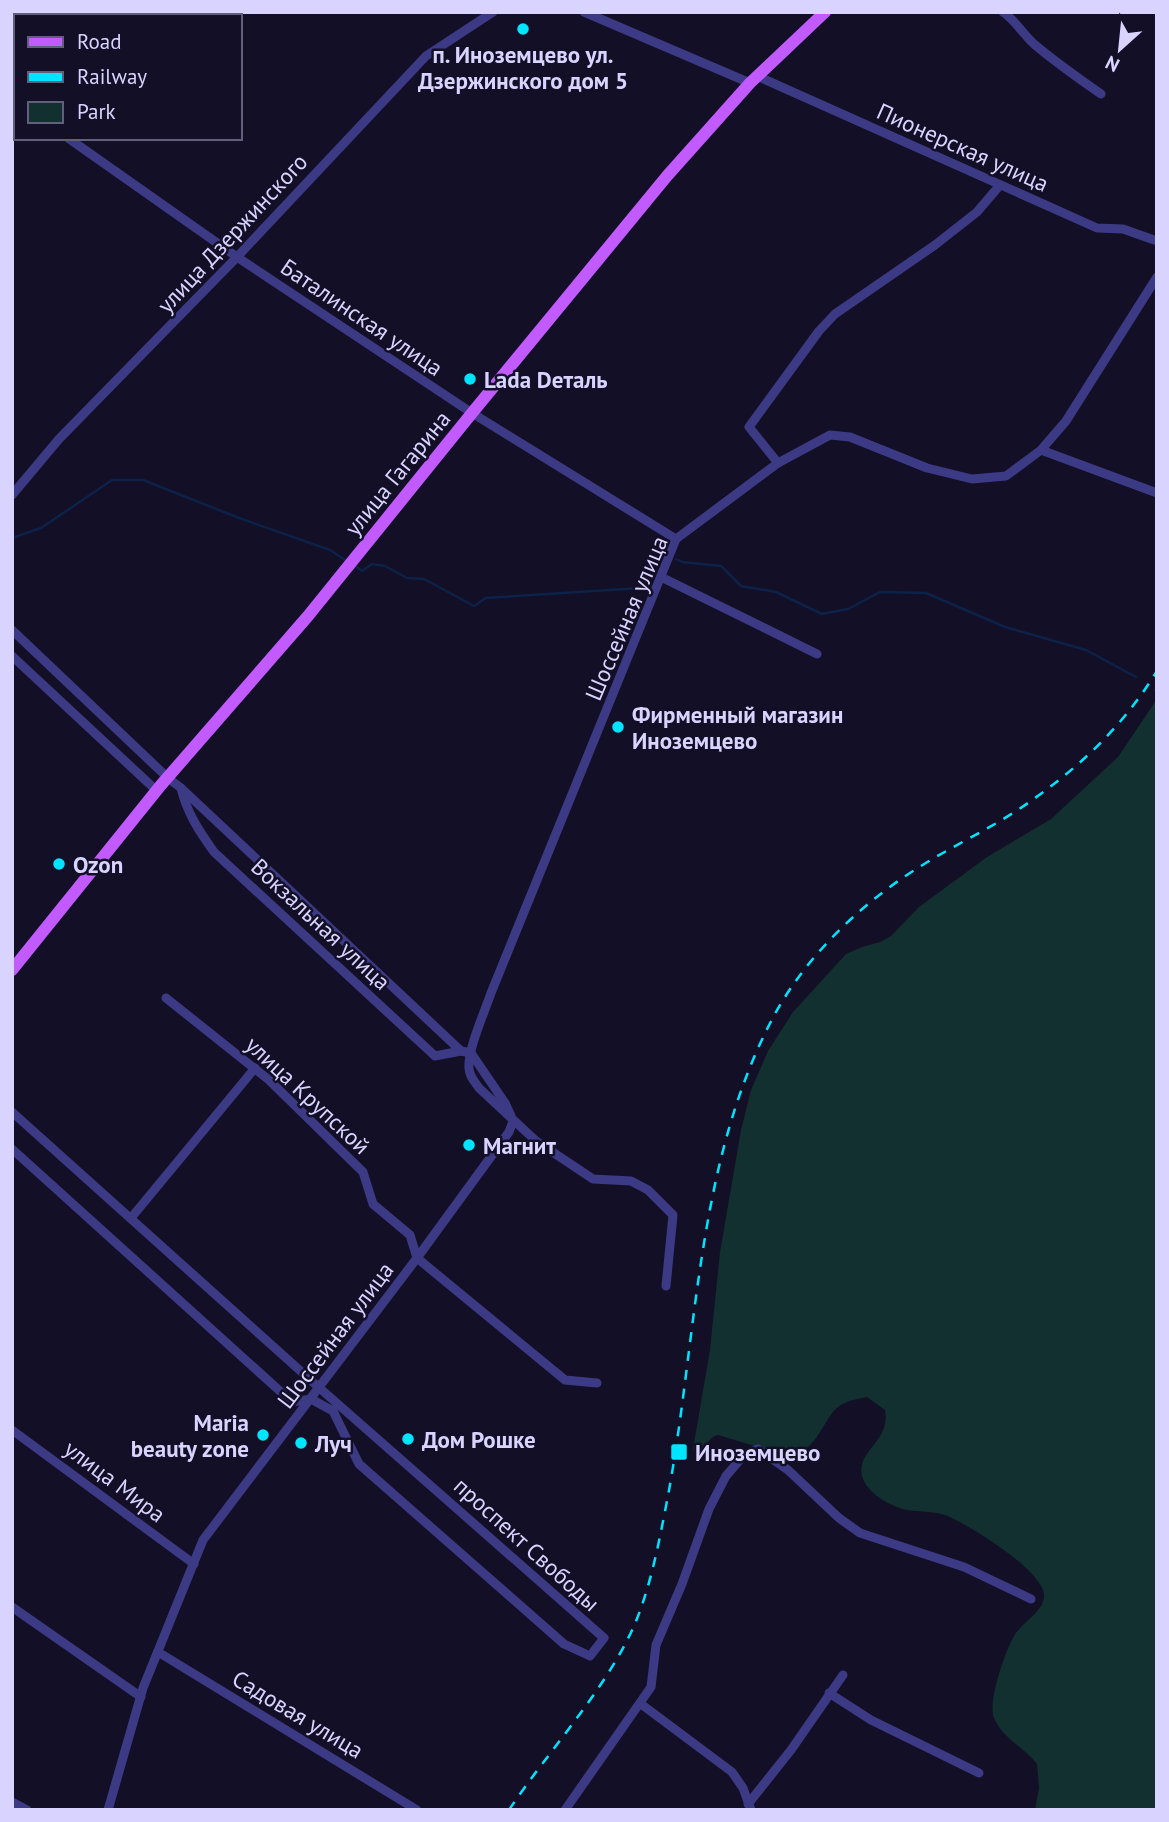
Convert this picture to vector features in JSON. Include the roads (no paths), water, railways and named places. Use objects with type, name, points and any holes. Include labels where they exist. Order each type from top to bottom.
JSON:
[{"type":"main road","name":"улица Гагарина","points":[[12,970],[167,778],[360,553],[472,412],[667,176],[753,79],[825,12]]},
{"type":"street","name":"улица Дзержинского","points":[[12,495],[60,439],[237,257],[426,56],[493,12]]},
{"type":"street","name":"Пионерская улица","points":[[584,12],[753,79],[1097,229],[1123,229],[1157,241]]},
{"type":"street","points":[[1009,14],[1018,30],[1101,94]]},
{"type":"street","name":"Баталинская улица","points":[[71,140],[237,257],[472,412],[676,539]]},
{"type":"street","points":[[778,463],[749,427],[819,331],[835,314],[935,245],[977,212],[1000,185]]},
{"type":"street","name":"Шоссейная улица","points":[[466,1052],[676,539],[778,463],[830,435],[850,437],[927,468],[972,479],[1006,476],[1041,450],[1066,421],[1157,277]]},
{"type":"street","points":[[1041,450],[1157,493]]},
{"type":"street","points":[[661,577],[817,654]]},
{"type":"street","name":"Вокзальная улица","points":[[12,629],[167,778],[466,1052],[505,1103],[513,1121]]},
{"type":"street","points":[[12,656],[157,791]]},
{"type":"street","name":"Вокзальная улица","points":[[181,788],[192,821],[214,852],[435,1056],[466,1052]]},
{"type":"street","name":"улица Крупской","points":[[166,998],[255,1068],[363,1172],[373,1205],[410,1235],[418,1258],[565,1380],[597,1383]]},
{"type":"street","name":"Вокзальная улица","points":[[466,1052],[472,1078],[536,1141],[593,1179],[631,1181],[648,1190],[673,1215],[666,1286]]},
{"type":"street","points":[[131,1219],[255,1068]]},
{"type":"street","name":"проспект Свободы","points":[[12,1112],[604,1638],[590,1656],[564,1644],[359,1464],[333,1411],[311,1399],[292,1402],[12,1149]]},
{"type":"street","name":"Шоссейная улица","points":[[108,1810],[141,1697],[203,1540],[418,1258],[509,1132],[513,1121]]},
{"type":"street","name":"улица Мира","points":[[12,1430],[194,1564]]},
{"type":"street","points":[[565,1810],[651,1686],[656,1645],[682,1584],[709,1508],[726,1476],[744,1455],[758,1449],[788,1470],[839,1518],[860,1533],[964,1567],[1031,1599]]},
{"type":"street","points":[[12,1606],[141,1697]]},
{"type":"street","name":"Садовая улица","points":[[158,1652],[417,1810]]},
{"type":"street","points":[[750,1807],[843,1675]]},
{"type":"street","points":[[829,1693],[872,1720],[979,1773]]},
{"type":"street","points":[[641,1704],[732,1772],[743,1788],[750,1807]]},
{"type":"street","points":[[12,1802],[27,1810]]},
{"type":"waterway","points":[[12,538],[41,528],[112,480],[143,480],[330,550],[348,562]]},
{"type":"waterway","points":[[354,565],[362,571],[372,564],[385,566],[407,578],[424,579],[474,606],[486,598],[641,588],[654,548],[663,552]]},
{"type":"waterway","points":[[676,559],[721,566],[741,586],[776,592],[822,614],[848,609],[880,592],[926,593],[1005,627],[1086,650],[1136,677]]},
{"type":"railway","points":[[509,1810],[616,1660],[641,1608],[653,1569],[667,1501],[714,1189],[729,1128],[749,1069],[776,1012],[789,990],[821,949],[859,912],[900,880],[1015,812],[1066,775],[1100,744],[1130,710],[1157,671]]},
{"type":"place","name":"п. Иноземцево ул. Дзержинского дом 5","points":[[523,29]]},
{"type":"place","name":"Lada Dеталь","points":[[470,379]]},
{"type":"place","name":"Фирменный магазин Иноземцево","points":[[618,727]]},
{"type":"place","name":"Ozon","points":[[59,864]]},
{"type":"place","name":"Магнит","points":[[469,1145]]},
{"type":"place","name":"Maria beauty zone","points":[[263,1435]]},
{"type":"place","name":"Дом Рошке","points":[[408,1439]]},
{"type":"place","name":"Луч","points":[[301,1443]]},
{"type":"place","name":"Иноземцево","points":[[679,1452]]}]
